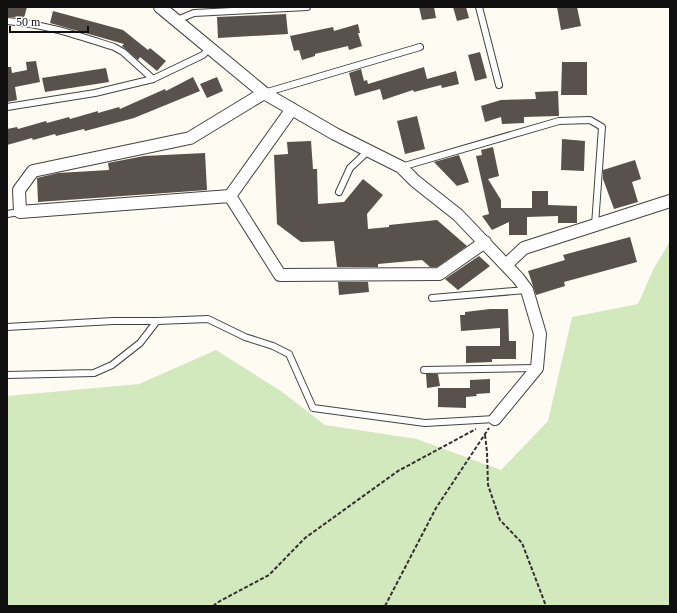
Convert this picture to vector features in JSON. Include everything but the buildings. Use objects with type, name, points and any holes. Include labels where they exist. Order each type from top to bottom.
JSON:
[{"type":"street","points":[[160,7],[209,49],[264,92],[368,152],[401,167],[415,181],[458,215],[486,242],[527,290],[540,334],[537,368],[495,418]]},
{"type":"street","points":[[230,196],[20,212],[19,190],[32,171],[190,138],[264,92]]},
{"type":"street","points":[[230,196],[292,109]]},
{"type":"street","points":[[230,196],[280,275],[439,274],[486,242]]},
{"type":"street","points":[[506,265],[524,248],[670,201]]},
{"type":"lane","points":[[175,21],[194,13],[307,7]]},
{"type":"lane","points":[[479,7],[499,85]]},
{"type":"lane","points":[[7,22],[49,27],[114,47],[123,52],[153,79]]},
{"type":"lane","points":[[264,92],[420,47]]},
{"type":"lane","points":[[7,107],[95,93],[153,79],[203,55],[209,49]]},
{"type":"lane","points":[[401,167],[559,121],[590,120],[602,127],[595,225]]},
{"type":"lane","points":[[339,192],[350,168],[368,152]]},
{"type":"lane","points":[[7,214],[20,212]]},
{"type":"lane","points":[[432,298],[527,290]]},
{"type":"lane","points":[[7,327],[113,321],[208,319],[246,337],[272,346],[288,354],[313,408],[425,423],[495,418]]},
{"type":"lane","points":[[7,375],[94,373],[112,365],[140,342],[157,321]]},
{"type":"lane","points":[[424,370],[537,368]]},
{"type":"path","points":[[385,606],[436,508],[495,418]]},
{"type":"path","points":[[213,606],[220,600],[269,576],[305,538],[398,471],[495,418]]},
{"type":"path","points":[[484,434],[487,452],[488,485],[500,520],[522,543],[546,606]]},
{"type":"green space","points":[[670,241],[670,606],[7,606],[7,396],[139,384],[216,350],[281,391],[325,425],[417,439],[501,470],[548,421],[572,317],[638,304],[653,270]]}]
